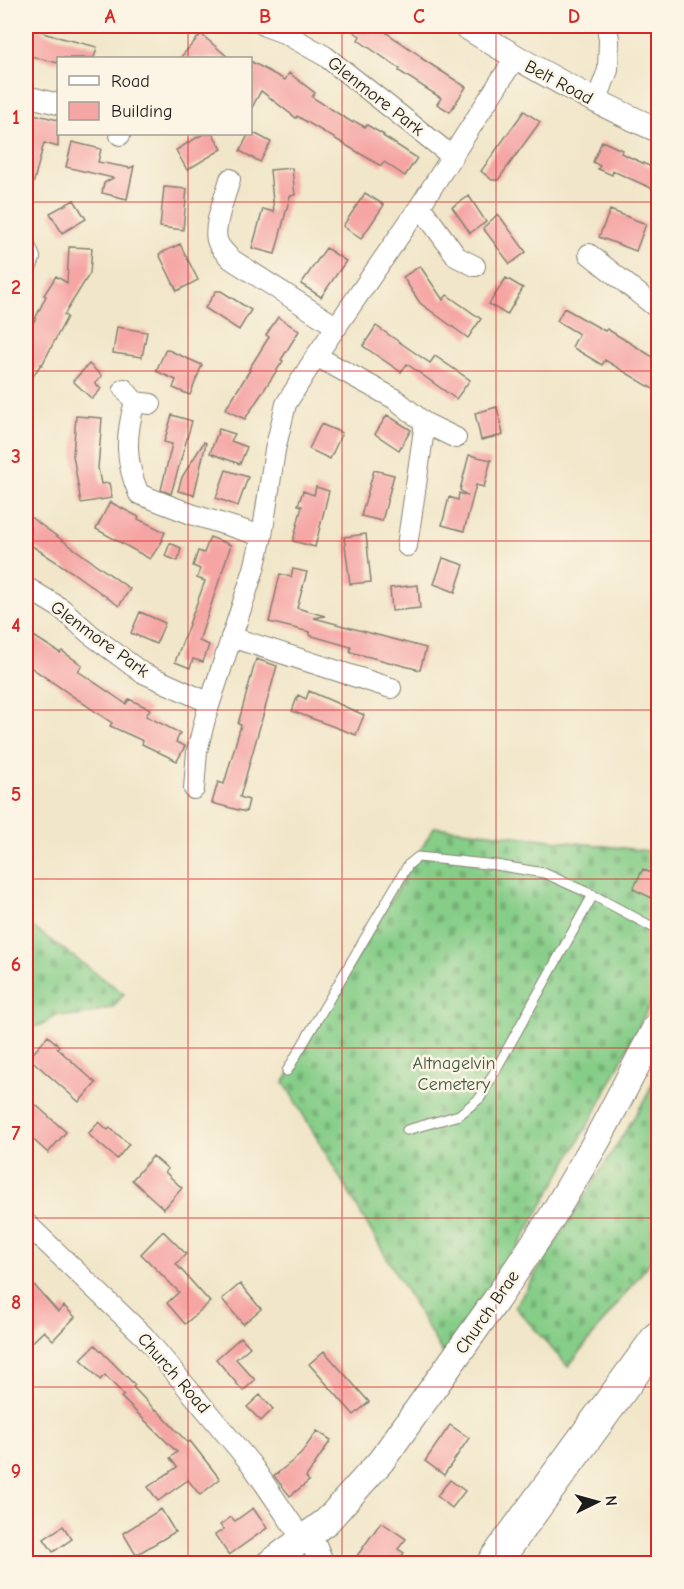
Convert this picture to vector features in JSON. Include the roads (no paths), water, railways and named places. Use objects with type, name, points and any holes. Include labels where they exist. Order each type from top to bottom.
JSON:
[{"type":"highway","points":[[493,1563],[658,1338]]},
{"type":"main road","name":"Church Brae","points":[[269,1563],[306,1537],[344,1504],[381,1461],[550,1220],[591,1152],[658,1024]]},
{"type":"street","name":"Glenmore Park","points":[[264,26],[284,33],[325,56],[453,157]]},
{"type":"street","name":"Belt Road","points":[[465,26],[515,58],[596,102],[658,130]]},
{"type":"street","points":[[596,102],[608,69],[607,26]]},
{"type":"street","points":[[194,789],[197,751],[210,703],[254,569],[262,536],[275,450],[286,404],[316,356],[453,157],[515,58]]},
{"type":"street","points":[[26,96],[57,104]]},
{"type":"street","points":[[230,179],[216,230],[221,248],[231,260],[336,327]]},
{"type":"street","points":[[420,206],[456,257],[475,266]]},
{"type":"street","points":[[26,248],[30,258],[26,268]]},
{"type":"street","points":[[589,254],[658,309]]},
{"type":"street","points":[[316,356],[395,399],[425,423],[456,438]]},
{"type":"street","points":[[136,398],[129,420],[127,453],[130,473],[139,494],[194,515],[262,536]]},
{"type":"street","points":[[407,546],[425,423]]},
{"type":"street","name":"Glenmore Park","points":[[26,587],[62,609],[90,634],[141,672],[210,703]]},
{"type":"street","points":[[231,637],[391,688]]},
{"type":"street","name":"Church Road","points":[[26,1223],[144,1336],[251,1464],[306,1537],[322,1563]]},
{"type":"lane","points":[[287,1071],[408,865],[418,857],[496,865],[544,873],[593,895],[658,930]]},
{"type":"lane","points":[[407,1130],[459,1115],[480,1098],[593,895]]},
{"type":"park label","name":"Altnagelvin Cemetery","points":[[454,1073]]}]
